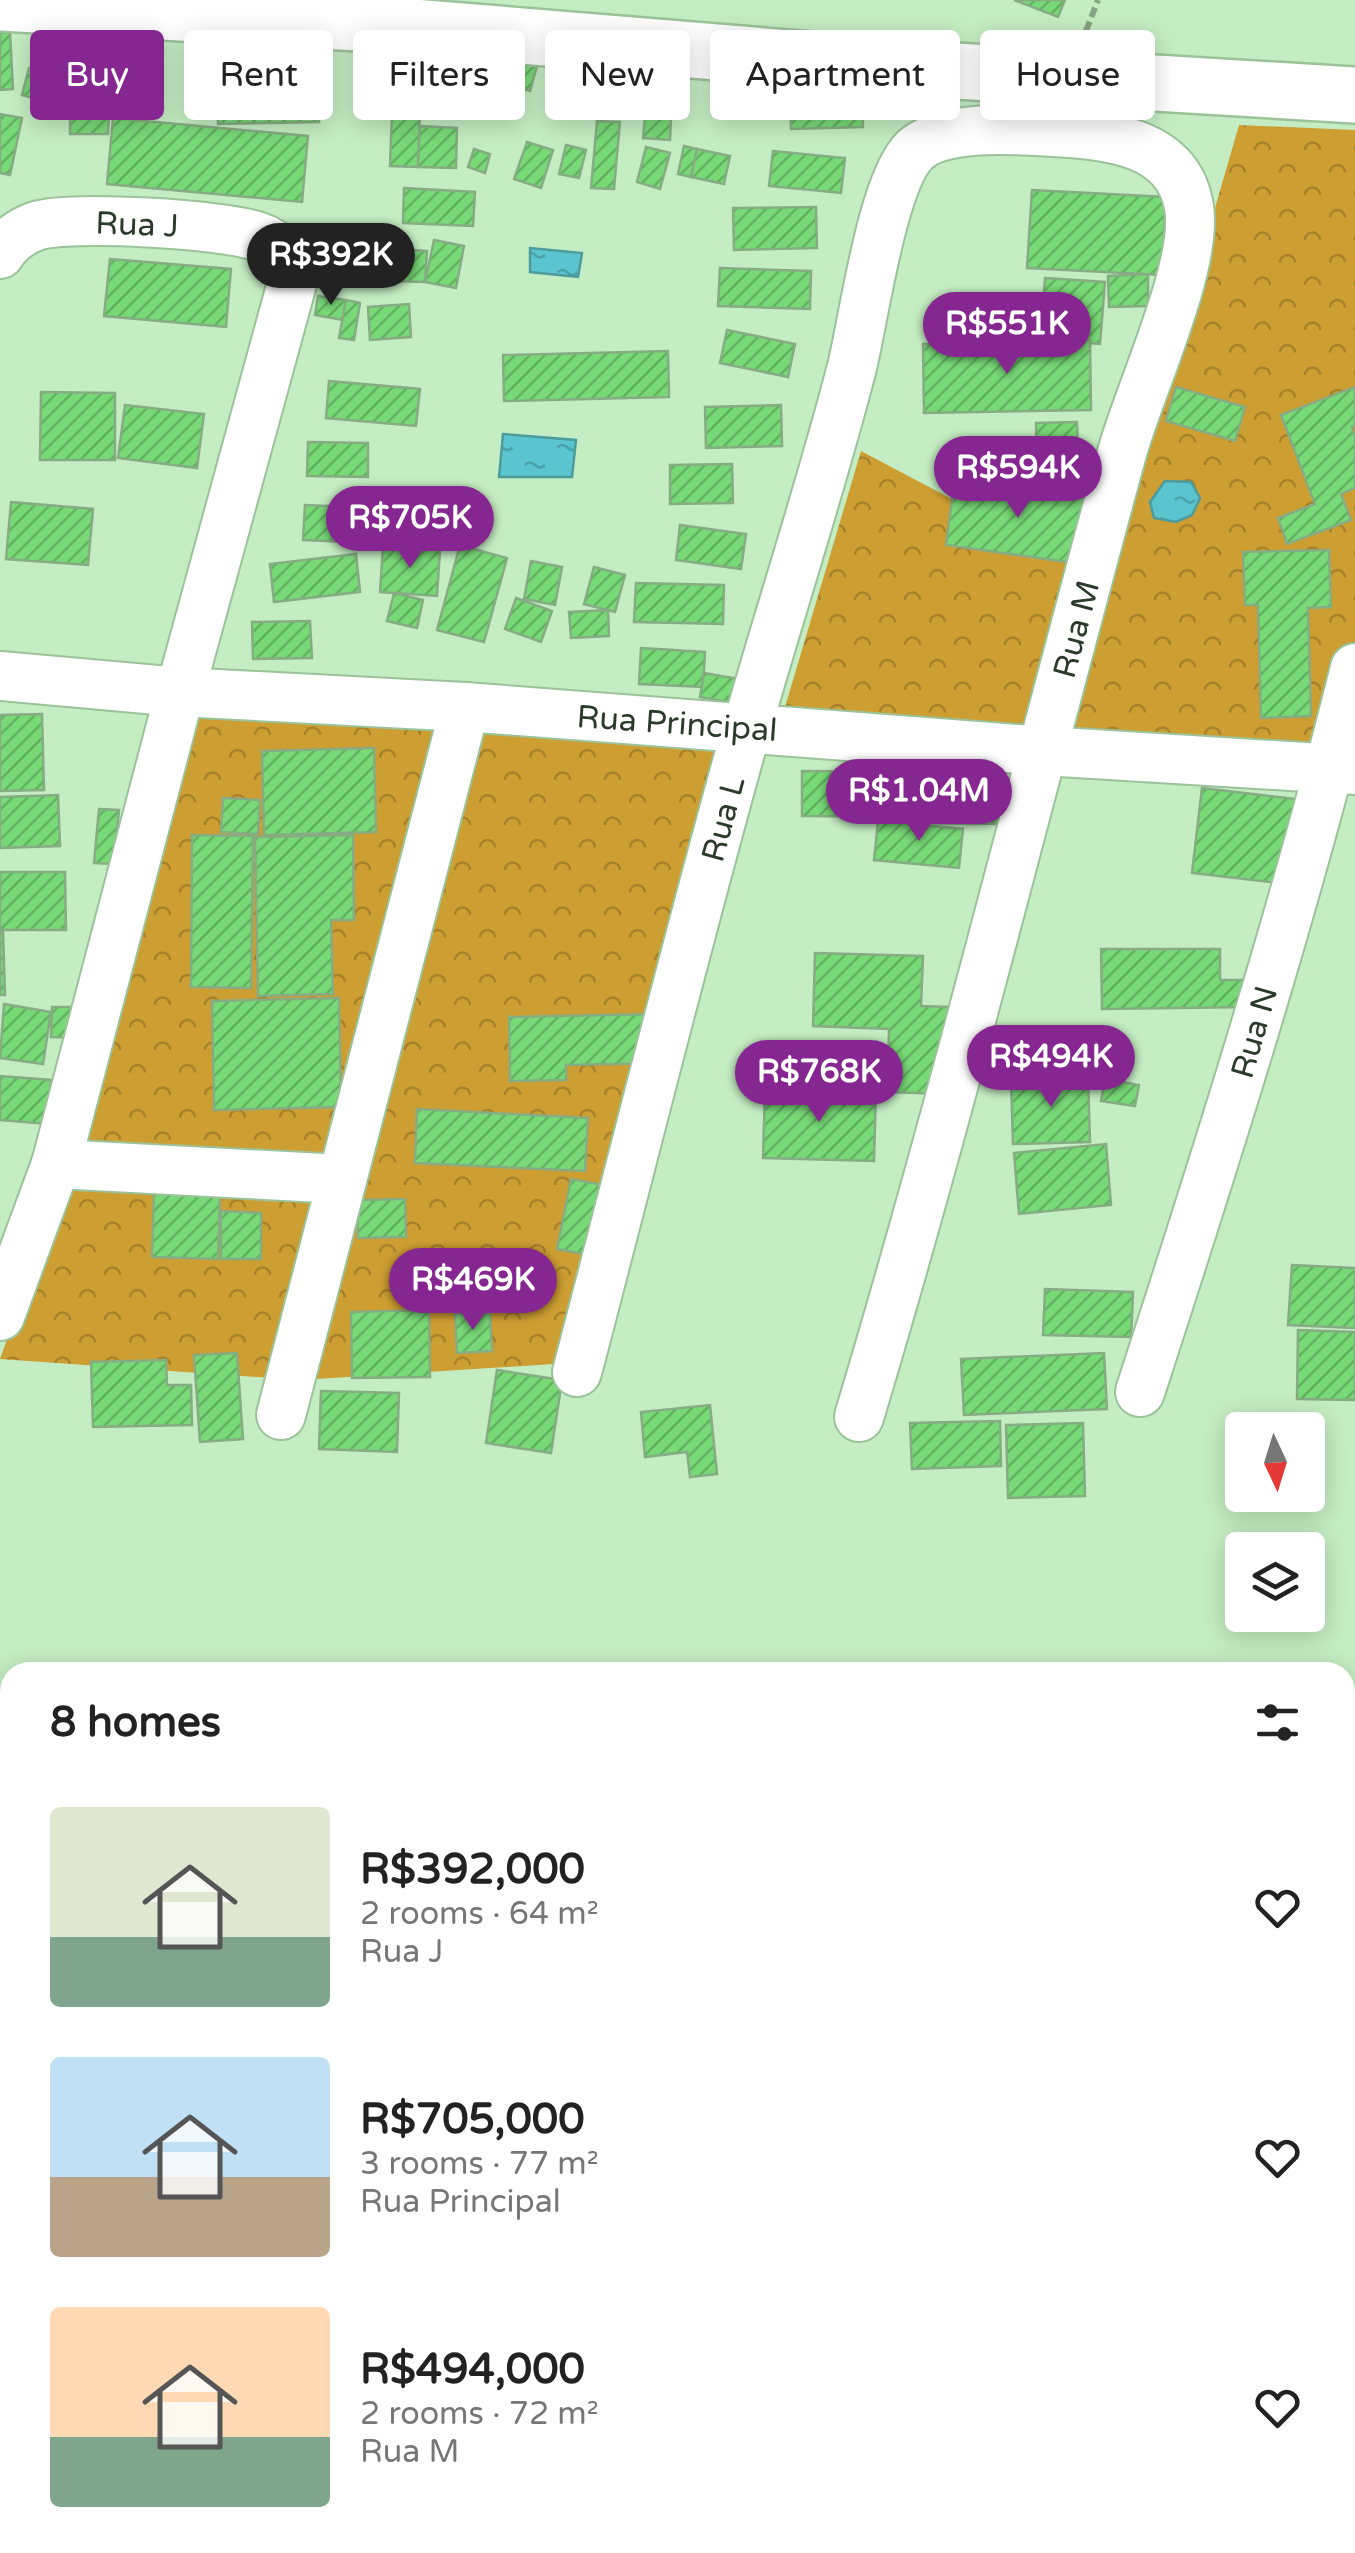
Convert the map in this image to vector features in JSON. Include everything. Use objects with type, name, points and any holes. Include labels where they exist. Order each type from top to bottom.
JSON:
[{"type":"main road","points":[[0,3],[286,10],[377,24],[923,69],[1355,95]]},
{"type":"street","name":"Rua M","points":[[858,1417],[922,1206],[1124,444],[1188,256],[1190,208],[1179,179],[1158,153],[1112,138],[1056,132],[948,134],[928,140],[910,154],[886,212],[874,266]]},
{"type":"street","name":"Rua J","points":[[0,254],[7,243],[36,226],[64,222],[215,228],[261,237],[280,249],[294,276],[56,1164],[0,1316]]},
{"type":"street","name":"Rua L","points":[[577,1372],[747,729],[852,368],[874,266]]},
{"type":"street","name":"Rua N","points":[[1140,1392],[1343,768],[1355,668]]},
{"type":"street","name":"Rua Principal","points":[[0,676],[180,692],[465,706],[1044,751],[1343,768]]},
{"type":"street","points":[[281,1415],[465,706]]},
{"type":"street","points":[[56,1164],[342,1179]]},
{"type":"green space","points":[[1239,125],[1355,130],[1355,752],[1065,727]]},
{"type":"green space","points":[[861,451],[1071,562],[1030,726],[785,707]]},
{"type":"green space","points":[[189,704],[719,750],[554,1364],[300,1380],[0,1359],[64,1179]]},
{"type":"water","points":[[530,248],[582,253],[578,277],[530,272]]},
{"type":"water","points":[[503,434],[576,440],[572,477],[499,477]]},
{"type":"water","points":[[1165,481],[1191,482],[1200,498],[1192,515],[1176,522],[1154,518],[1150,502]]},
{"type":"building","points":[[1014,0],[1065,0],[1058,17]]},
{"type":"building","points":[[42,25],[75,30],[41,30]]},
{"type":"building","points":[[10,32],[13,89],[0,90],[0,33]]},
{"type":"building","points":[[525,63],[537,66],[530,91],[525,90]]},
{"type":"building","points":[[29,68],[30,68],[30,97],[22,95]]},
{"type":"building","points":[[0,114],[22,118],[10,175],[0,173]]},
{"type":"building","points":[[70,120],[109,120],[108,134],[70,134]]},
{"type":"building","points":[[113,120],[308,136],[302,202],[107,184]]},
{"type":"building","points":[[218,120],[319,120],[319,122],[218,124]]},
{"type":"building","points":[[392,120],[420,120],[418,167],[390,166]]},
{"type":"building","points":[[645,120],[671,120],[670,140],[643,138]]},
{"type":"building","points":[[791,120],[863,120],[863,127],[791,129]]},
{"type":"building","points":[[597,121],[620,122],[614,189],[591,188]]},
{"type":"building","points":[[420,126],[457,128],[456,168],[418,167]]},
{"type":"building","points":[[527,142],[553,150],[541,188],[514,179]]},
{"type":"building","points":[[566,145],[586,150],[579,178],[559,174]]},
{"type":"building","points":[[684,146],[697,149],[691,177],[678,174]]},
{"type":"building","points":[[646,147],[670,153],[660,189],[637,182]]},
{"type":"building","points":[[474,149],[490,154],[485,173],[468,167]]},
{"type":"building","points":[[697,149],[730,156],[724,184],[691,177]]},
{"type":"building","points":[[773,151],[845,158],[841,193],[769,186]]},
{"type":"building","points":[[404,188],[475,192],[473,226],[403,223]]},
{"type":"building","points":[[1032,190],[1166,197],[1162,275],[1027,268]]},
{"type":"building","points":[[816,207],[817,248],[734,250],[733,208]]},
{"type":"building","points":[[434,240],[464,246],[456,288],[425,282]]},
{"type":"building","points":[[390,249],[427,251],[425,282],[389,281]]},
{"type":"building","points":[[110,259],[231,269],[226,327],[104,316]]},
{"type":"building","points":[[720,268],[811,271],[810,309],[718,306]]},
{"type":"building","points":[[1148,274],[1148,306],[1109,307],[1108,276]]},
{"type":"building","points":[[1045,278],[1105,282],[1100,344],[1040,339]]},
{"type":"building","points":[[318,296],[346,300],[343,320],[315,315]]},
{"type":"building","points":[[346,300],[360,303],[354,340],[339,338]]},
{"type":"building","points":[[409,304],[411,337],[370,340],[368,307]]},
{"type":"building","points":[[727,330],[795,344],[788,377],[720,363]]},
{"type":"building","points":[[1090,340],[1091,410],[924,413],[923,344]]},
{"type":"building","points":[[668,351],[669,397],[504,401],[503,355]]},
{"type":"building","points":[[329,381],[420,389],[416,426],[326,418]]},
{"type":"building","points":[[1176,387],[1245,407],[1235,441],[1166,421]]},
{"type":"building","points":[[1355,387],[1355,488],[1341,494],[1351,520],[1287,544],[1278,518],[1315,504],[1281,415]]},
{"type":"building","points":[[41,392],[115,393],[115,460],[40,460]]},
{"type":"building","points":[[125,405],[204,414],[197,468],[118,458]]},
{"type":"building","points":[[781,405],[782,446],[706,448],[705,407]]},
{"type":"building","points":[[1077,422],[1079,478],[1037,479],[1036,423]]},
{"type":"building","points":[[308,442],[368,443],[368,477],[307,476]]},
{"type":"building","points":[[732,464],[733,503],[670,504],[670,465]]},
{"type":"building","points":[[955,478],[1091,497],[1081,564],[946,545]]},
{"type":"building","points":[[11,502],[93,509],[88,565],[6,559]]},
{"type":"building","points":[[305,505],[349,507],[347,542],[303,540]]},
{"type":"building","points":[[680,525],[746,534],[741,569],[676,560]]},
{"type":"building","points":[[460,545],[507,558],[484,642],[437,630]]},
{"type":"building","points":[[383,546],[440,550],[437,596],[380,592]]},
{"type":"building","points":[[1329,550],[1331,607],[1308,608],[1311,716],[1261,718],[1258,605],[1245,605],[1243,552]]},
{"type":"building","points":[[356,554],[360,592],[274,602],[270,564]]},
{"type":"building","points":[[531,561],[562,567],[555,605],[524,599]]},
{"type":"building","points":[[594,567],[625,575],[615,612],[584,604]]},
{"type":"building","points":[[636,583],[724,585],[723,624],[634,622]]},
{"type":"building","points":[[394,593],[423,600],[417,628],[387,621]]},
{"type":"building","points":[[516,598],[552,611],[541,642],[505,629]]},
{"type":"building","points":[[608,610],[609,636],[571,638],[569,612]]},
{"type":"building","points":[[310,621],[312,658],[253,659],[252,622]]},
{"type":"building","points":[[641,648],[705,652],[703,687],[639,684]]},
{"type":"building","points":[[704,673],[744,680],[739,704],[700,697]]},
{"type":"building","points":[[42,714],[44,790],[0,791],[0,715]]},
{"type":"building","points":[[374,748],[376,832],[264,835],[262,751]]},
{"type":"building","points":[[802,771],[919,772],[919,817],[802,816]]},
{"type":"building","points":[[924,778],[1007,780],[1006,824],[922,823]]},
{"type":"building","points":[[1202,788],[1305,800],[1295,885],[1192,873]]},
{"type":"building","points":[[58,795],[60,846],[0,848],[0,797]]},
{"type":"building","points":[[223,798],[260,800],[258,834],[221,832]]},
{"type":"building","points":[[99,809],[119,810],[114,864],[94,863]]},
{"type":"building","points":[[878,821],[963,829],[959,868],[874,860]]},
{"type":"building","points":[[192,835],[253,836],[251,988],[191,987]]},
{"type":"building","points":[[353,835],[354,920],[331,920],[333,994],[258,996],[255,837]]},
{"type":"building","points":[[0,872],[65,872],[66,930],[0,930]]},
{"type":"building","points":[[3,931],[5,995],[0,995]]},
{"type":"building","points":[[1101,949],[1220,949],[1220,980],[1251,980],[1251,1007],[1102,1009]]},
{"type":"building","points":[[815,953],[923,956],[921,1006],[948,1007],[946,1094],[887,1092],[889,1029],[813,1026]]},
{"type":"building","points":[[339,998],[341,1107],[214,1110],[212,1001]]},
{"type":"building","points":[[4,1004],[51,1012],[43,1064],[0,1058]]},
{"type":"building","points":[[52,1007],[80,1007],[79,1038],[51,1037]]},
{"type":"building","points":[[656,1014],[657,1063],[566,1065],[566,1080],[510,1081],[509,1017]]},
{"type":"building","points":[[0,1076],[51,1080],[47,1124],[0,1120]]},
{"type":"building","points":[[1088,1076],[1090,1142],[1013,1144],[1011,1079]]},
{"type":"building","points":[[1105,1079],[1139,1085],[1135,1106],[1101,1101]]},
{"type":"building","points":[[765,1089],[876,1092],[874,1161],[763,1158]]},
{"type":"building","points":[[417,1109],[588,1118],[585,1171],[415,1163]]},
{"type":"building","points":[[1106,1144],[1111,1205],[1019,1214],[1014,1153]]},
{"type":"building","points":[[571,1179],[609,1186],[595,1256],[557,1249]]},
{"type":"building","points":[[154,1193],[220,1195],[218,1259],[152,1257]]},
{"type":"building","points":[[405,1199],[406,1237],[358,1238],[357,1200]]},
{"type":"building","points":[[221,1211],[261,1213],[261,1259],[221,1259]]},
{"type":"building","points":[[1292,1265],[1355,1268],[1355,1328],[1288,1325]]},
{"type":"building","points":[[1045,1289],[1133,1292],[1131,1337],[1043,1335]]},
{"type":"building","points":[[429,1310],[430,1377],[352,1378],[351,1312]]},
{"type":"building","points":[[490,1313],[492,1351],[457,1353],[455,1314]]},
{"type":"building","points":[[1298,1330],[1355,1332],[1355,1400],[1297,1399]]},
{"type":"building","points":[[237,1353],[243,1439],[200,1442],[194,1355]]},
{"type":"building","points":[[1104,1353],[1107,1409],[964,1415],[961,1359]]},
{"type":"building","points":[[166,1360],[167,1385],[191,1385],[192,1425],[93,1427],[91,1362]]},
{"type":"building","points":[[497,1370],[562,1380],[551,1453],[486,1443]]},
{"type":"building","points":[[321,1391],[399,1393],[397,1452],[319,1449]]},
{"type":"building","points":[[710,1405],[717,1474],[690,1477],[687,1452],[645,1457],[641,1412]]},
{"type":"building","points":[[1000,1421],[1001,1466],[912,1469],[910,1423]]},
{"type":"building","points":[[1083,1423],[1085,1496],[1008,1498],[1006,1425]]}]
